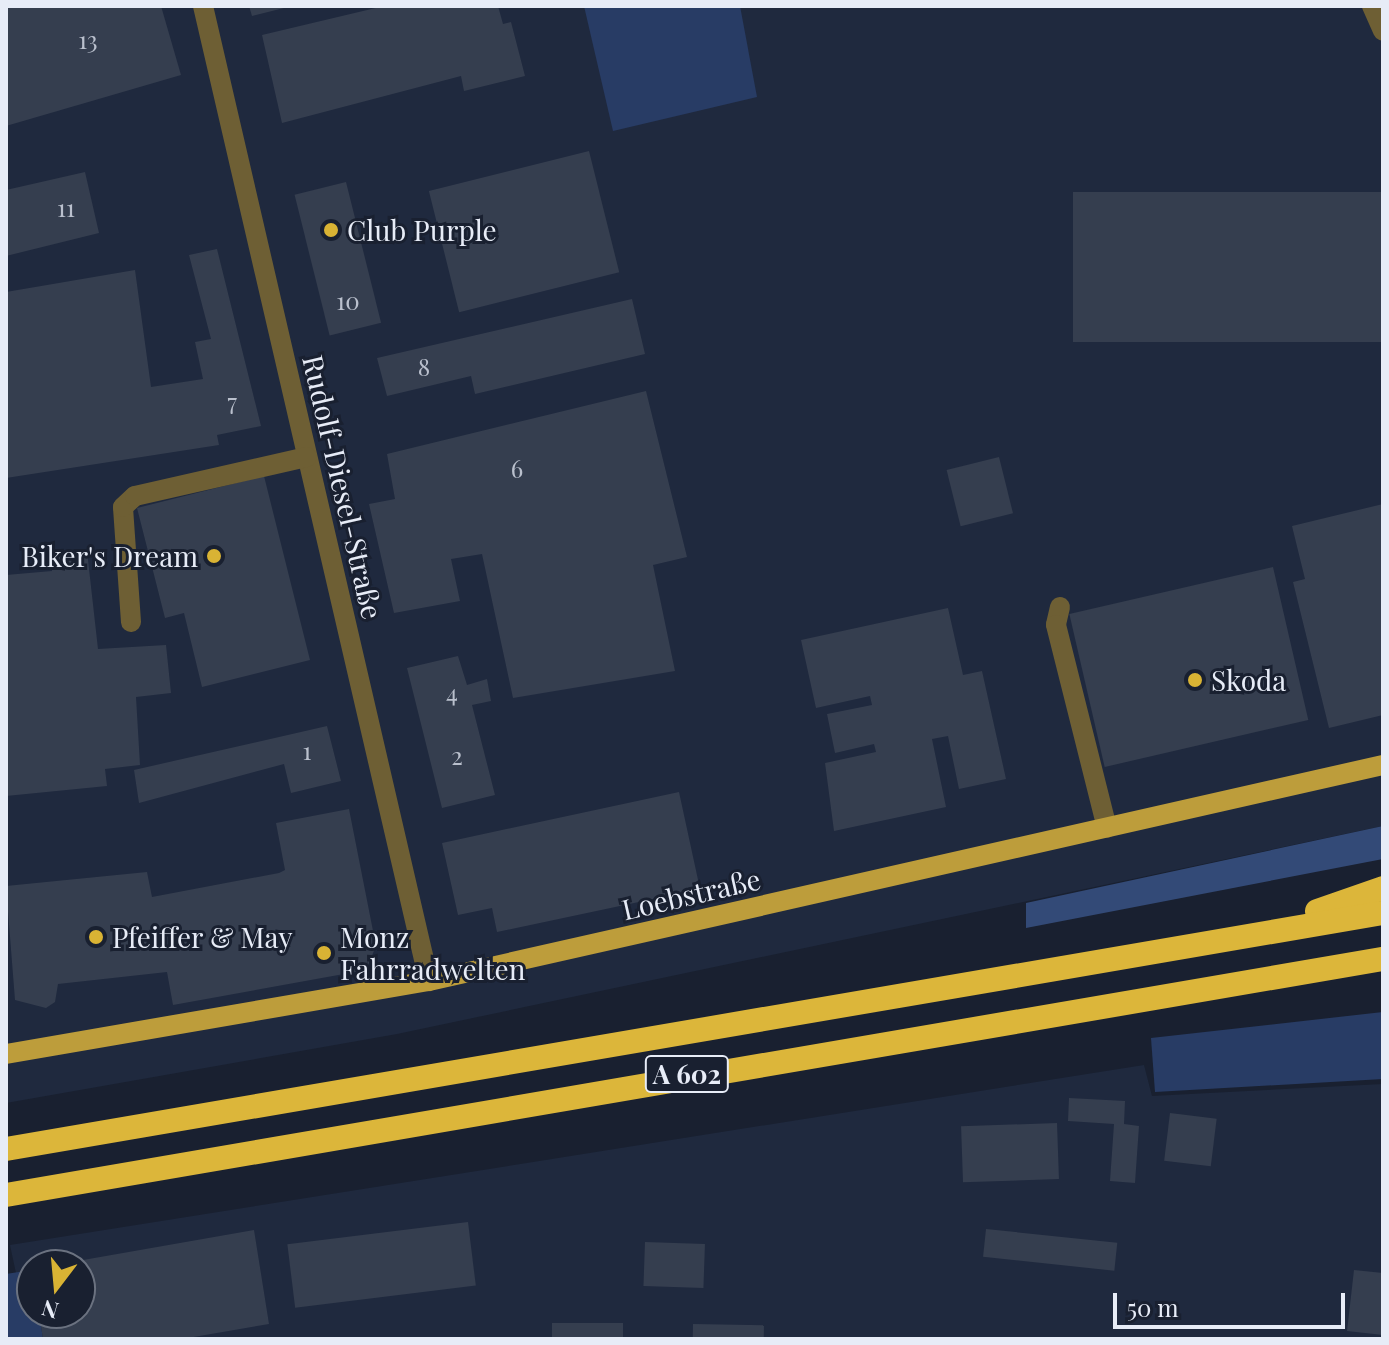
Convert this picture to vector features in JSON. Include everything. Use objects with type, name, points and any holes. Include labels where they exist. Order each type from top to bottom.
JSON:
[{"type":"highway","points":[[1266,929],[1383,888]]},
{"type":"highway","name":"A 602","points":[[6,1149],[1266,929],[1383,913]]},
{"type":"highway","name":"A 602","points":[[6,1195],[1378,961]]},
{"type":"main road","name":"Loebstraße","points":[[6,1054],[429,981],[1383,765]]},
{"type":"street","name":"Rudolf-Diesel-Straße","points":[[203,6],[429,981]]},
{"type":"street","points":[[1372,6],[1383,31]]},
{"type":"street","points":[[131,622],[123,507],[135,496],[307,457]]},
{"type":"street","points":[[1060,607],[1056,625],[1107,828]]},
{"type":"shaded area","points":[[6,6],[1383,6],[1383,826],[397,1034],[6,1103]]},
{"type":"shaded area","points":[[584,6],[740,6],[757,97],[613,131]]},
{"type":"shaded area","points":[[1383,826],[1383,859],[1026,928],[1026,903]]},
{"type":"shaded area","points":[[1383,1012],[1383,1079],[1155,1092],[1151,1038]]},
{"type":"shaded area","points":[[1144,1065],[1152,1096],[1383,1084],[1383,1339],[30,1339],[28,1329],[96,1329],[96,1249],[16,1249],[16,1273],[10,1245]]},
{"type":"shaded area","points":[[16,1272],[16,1329],[41,1329],[43,1339],[6,1339],[6,1274]]},
{"type":"building","points":[[6,6],[161,6],[181,75],[6,126]]},
{"type":"building","points":[[249,6],[288,6],[288,7],[252,16]]},
{"type":"building","points":[[384,6],[498,6],[503,24],[511,22],[525,76],[464,91],[461,76],[282,123],[262,35]]},
{"type":"building","points":[[589,151],[619,272],[459,312],[429,191]]},
{"type":"building","points":[[85,172],[99,233],[6,256],[6,190]]},
{"type":"building","points":[[346,182],[381,323],[330,336],[295,195]]},
{"type":"building","points":[[1073,192],[1383,192],[1383,342],[1073,342]]},
{"type":"building","points":[[217,249],[261,426],[217,435],[219,445],[6,478],[6,292],[135,270],[151,387],[203,379],[195,342],[211,339],[189,255]]},
{"type":"building","points":[[632,299],[645,354],[475,394],[471,376],[387,396],[377,358]]},
{"type":"building","points":[[646,391],[687,557],[653,565],[675,671],[513,698],[482,554],[451,559],[460,601],[394,613],[369,504],[395,499],[387,454]]},
{"type":"building","points":[[999,457],[1013,513],[961,526],[947,470]]},
{"type":"building","points":[[264,476],[310,660],[202,687],[184,613],[165,618],[137,508]]},
{"type":"building","points":[[1383,504],[1383,715],[1329,728],[1293,582],[1305,579],[1292,526]]},
{"type":"building","points":[[87,551],[98,649],[166,645],[171,693],[136,697],[140,765],[105,769],[107,786],[6,796],[6,575],[52,571],[51,557]]},
{"type":"building","points":[[1273,567],[1308,720],[1105,767],[1069,614]]},
{"type":"building","points":[[948,608],[963,675],[982,671],[1006,779],[959,789],[948,736],[932,739],[946,807],[834,831],[825,763],[876,752],[874,744],[835,753],[827,714],[872,705],[870,696],[816,708],[801,640]]},
{"type":"building","points":[[458,656],[467,685],[487,679],[491,701],[472,705],[495,795],[442,808],[407,668]]},
{"type":"building","points":[[327,726],[341,781],[291,793],[284,764],[139,803],[134,770]]},
{"type":"building","points":[[679,792],[700,889],[497,932],[492,908],[458,915],[442,843]]},
{"type":"building","points":[[349,809],[376,946],[366,970],[173,1005],[167,972],[58,984],[55,1002],[46,1008],[15,1000],[6,886],[147,872],[152,897],[279,873],[285,870],[276,823]]},
{"type":"building","points":[[1069,1098],[1125,1101],[1124,1124],[1139,1126],[1135,1183],[1110,1181],[1114,1124],[1068,1121]]},
{"type":"building","points":[[1170,1113],[1217,1119],[1211,1166],[1164,1161]]},
{"type":"building","points":[[1057,1123],[1059,1179],[963,1182],[961,1126]]},
{"type":"building","points":[[468,1222],[476,1286],[295,1308],[287,1244]]},
{"type":"building","points":[[986,1229],[1117,1243],[1114,1271],[983,1257]]},
{"type":"building","points":[[254,1230],[269,1324],[182,1339],[43,1339],[41,1329],[96,1329],[96,1258]]},
{"type":"building","points":[[645,1242],[705,1244],[703,1288],[643,1286]]},
{"type":"building","points":[[1354,1270],[1383,1273],[1383,1335],[1347,1331]]},
{"type":"building","points":[[552,1323],[623,1323],[623,1339],[552,1339]]},
{"type":"building","points":[[693,1324],[764,1325],[764,1339],[693,1339]]},
{"type":"place","name":"Club Purple","points":[[331,230]]},
{"type":"place","name":"Biker's Dream","points":[[214,556]]},
{"type":"place","name":"Skoda","points":[[1195,680]]},
{"type":"place","name":"Pfeiffer & May","points":[[96,937]]},
{"type":"place","name":"Monz Fahrradwelten","points":[[324,953]]}]
